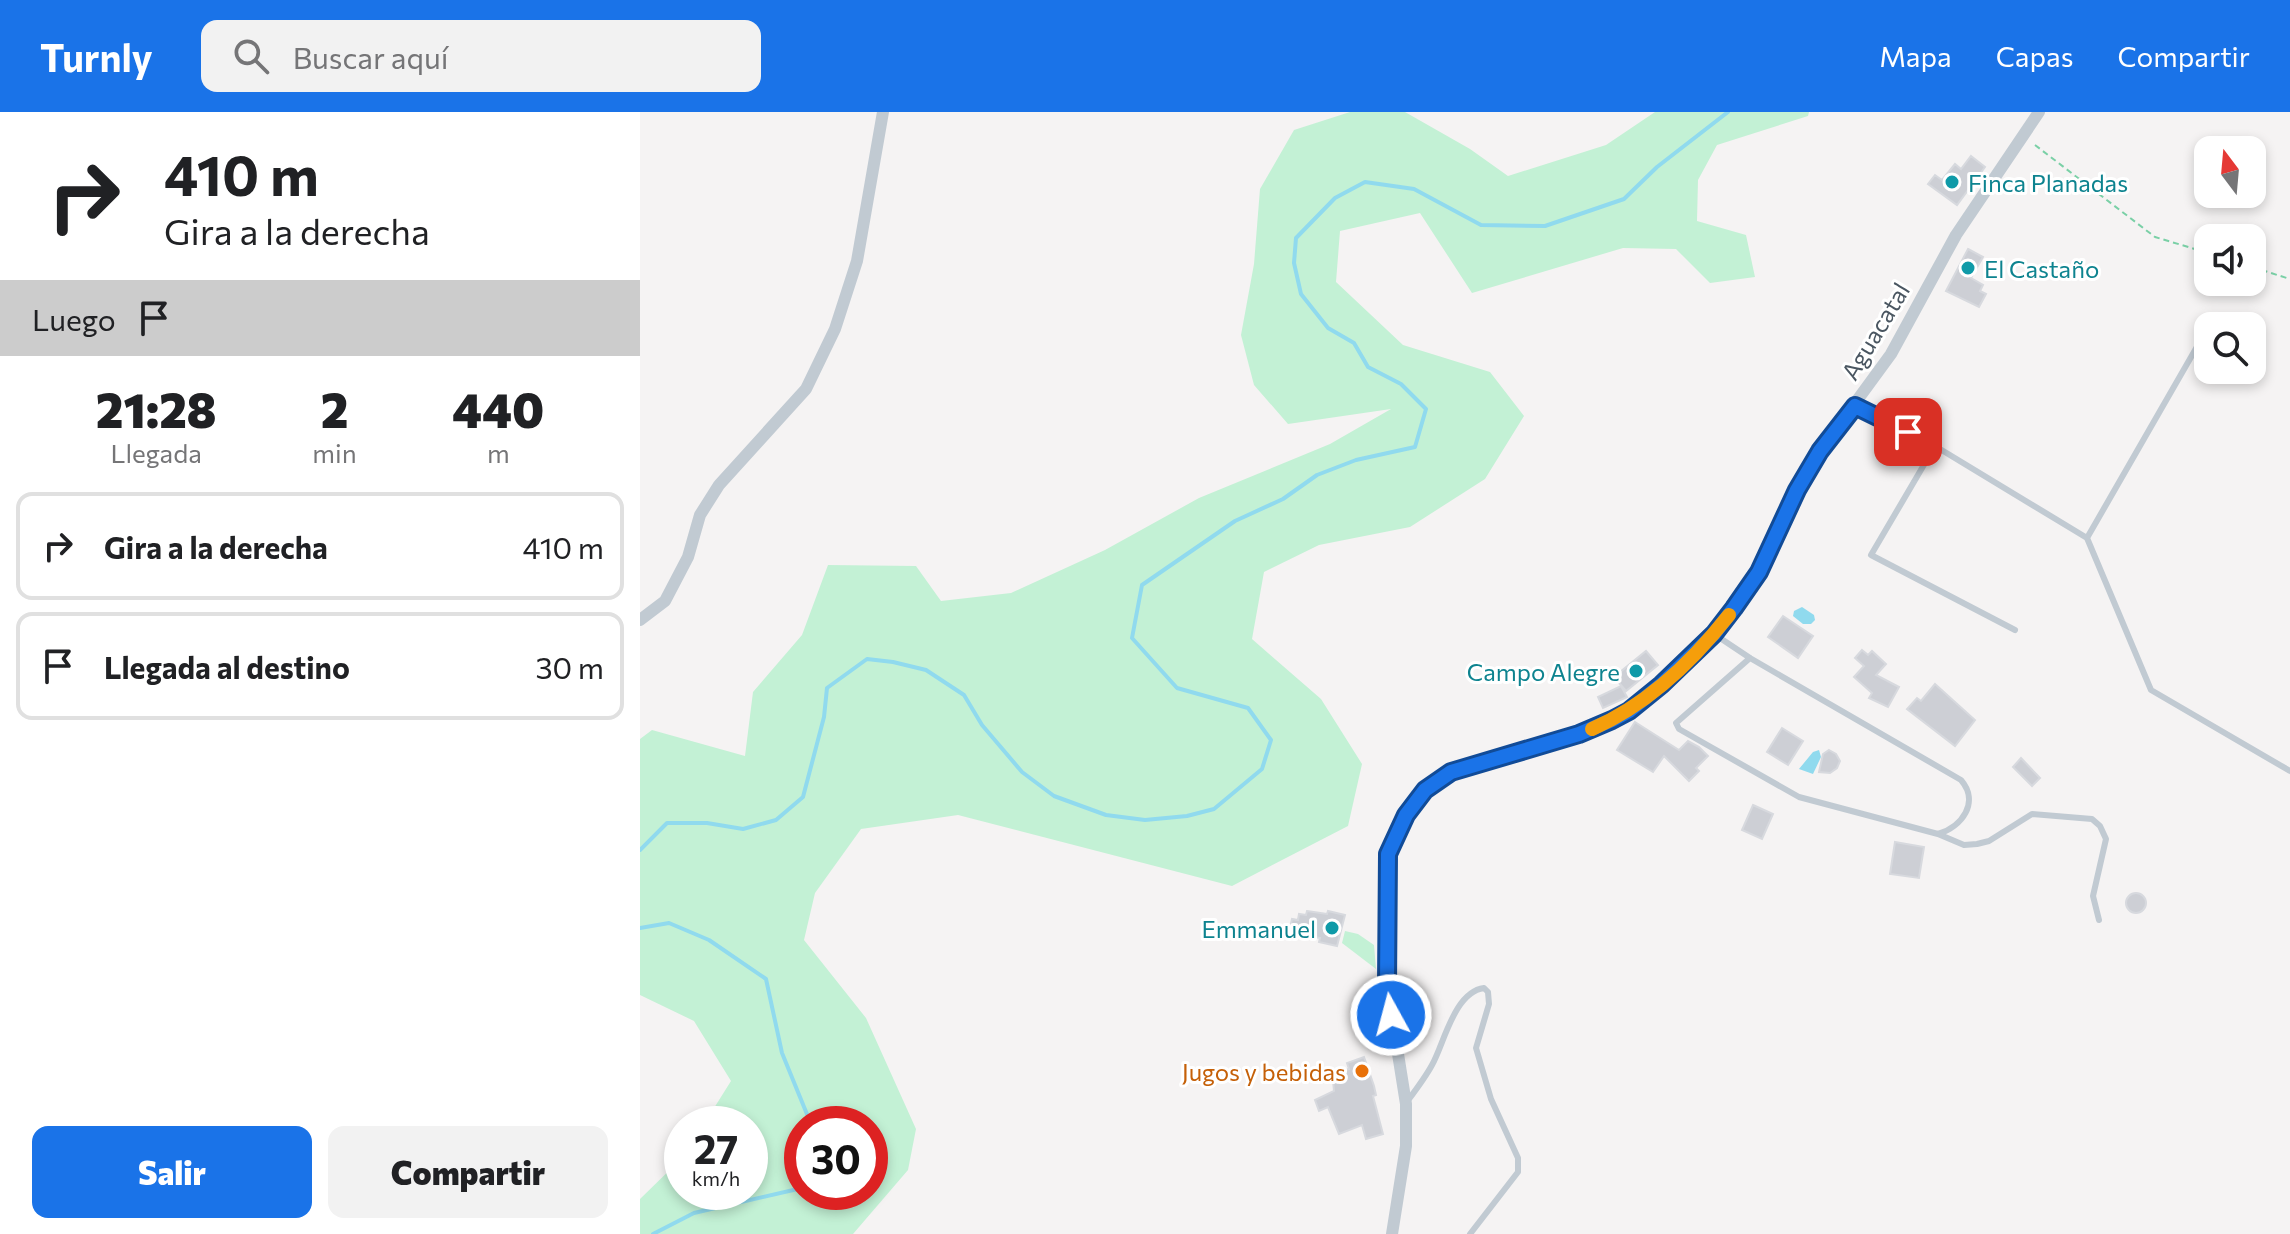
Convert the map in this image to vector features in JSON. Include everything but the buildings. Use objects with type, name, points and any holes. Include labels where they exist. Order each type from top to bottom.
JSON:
[{"type":"street","points":[[640,620],[665,601],[688,557],[700,515],[719,485],[806,389],[835,329],[857,261],[883,112]]},
{"type":"street","name":"Aguacatal","points":[[1392,1234],[1406,1146],[1406,1104],[1387,985],[1388,854],[1406,815],[1425,790],[1451,772],[1579,734],[1629,711],[1676,672],[1714,634],[1759,572],[1797,490],[1820,451],[1891,354],[1956,235],[2039,112]]},
{"type":"lane","points":[[2087,538],[2194,352]]},
{"type":"lane","points":[[1855,406],[1935,446],[2087,538],[2151,690],[2290,771]]},
{"type":"lane","points":[[1935,446],[1871,555],[2015,630]]},
{"type":"lane","points":[[1714,634],[1961,780],[1970,798],[1969,810],[1949,831],[1938,834]]},
{"type":"lane","points":[[1750,658],[1676,723],[1679,729],[1799,797],[1938,834],[1964,845],[1989,841],[2032,814],[2092,819],[2100,826],[2106,839],[2093,896],[2099,920]]},
{"type":"lane","points":[[1406,1104],[1433,1064],[1452,1016],[1475,990],[1484,988],[1488,992],[1489,1004],[1476,1048],[1491,1099],[1518,1158],[1518,1172],[1470,1234]]},
{"type":"path","points":[[2021,135],[2155,237],[2194,249]]},
{"type":"path","points":[[2266,271],[2290,279]]},
{"type":"green space","points":[[1350,112],[1405,112],[1470,149],[1508,176],[1606,145],[1655,112],[1809,112],[1808,116],[1717,145],[1698,180],[1697,221],[1746,235],[1755,277],[1710,283],[1676,249],[1623,248],[1472,293],[1420,213],[1340,231],[1336,282],[1403,345],[1490,372],[1524,416],[1485,479],[1410,527],[1319,545],[1264,572],[1252,639],[1321,699],[1362,764],[1348,826],[1232,886],[958,815],[861,829],[815,893],[804,940],[866,1018],[916,1129],[908,1170],[888,1193],[888,1106],[784,1106],[784,1210],[874,1210],[853,1234],[640,1234],[640,1199],[664,1176],[664,1210],[768,1210],[768,1106],[715,1106],[731,1081],[694,1021],[640,995],[640,739],[652,730],[745,756],[753,692],[802,635],[828,565],[916,566],[941,601],[1011,593],[1105,550],[1199,498],[1330,444],[1391,409],[1288,424],[1254,385],[1241,335],[1254,264],[1260,189],[1294,130]]},
{"type":"green space","points":[[1345,931],[1358,934],[1374,945],[1376,969],[1342,943]]},
{"type":"water","points":[[1802,607],[1814,615],[1815,620],[1811,624],[1803,624],[1793,616],[1794,611]]},
{"type":"water","points":[[1819,750],[1821,757],[1813,774],[1799,769],[1813,752]]},
{"type":"waterway","points":[[640,850],[667,823],[707,823],[743,829],[776,820],[803,797],[824,717],[827,688],[867,659],[926,670],[964,695],[982,725],[1022,772],[1054,796],[1106,815],[1145,820],[1187,816],[1214,809],[1262,769],[1271,740],[1248,708],[1177,688],[1132,638],[1142,585],[1235,521],[1283,499],[1317,475],[1356,460],[1415,447],[1426,409],[1401,384],[1368,367],[1354,343],[1328,328],[1301,294],[1294,263],[1296,238],[1335,198],[1365,182],[1414,189],[1481,225],[1545,226],[1624,199],[1657,167],[1728,112]]},
{"type":"waterway","points":[[640,928],[669,923],[709,940],[766,979],[782,1053],[804,1106]]},
{"type":"waterway","points":[[653,1234],[694,1213],[784,1192]]},
{"type":"slow traffic","points":[[1592,729],[1629,711],[1647,698],[1714,634],[1729,615]]},
{"type":"place","name":"Finca Planadas","points":[[1952,182]]},
{"type":"place","name":"El Castaño","points":[[1968,268]]},
{"type":"place","name":"Campo Alegre","points":[[1636,671]]},
{"type":"place","name":"Emmanuel","points":[[1332,928]]},
{"type":"place","name":"Jugos y bebidas","points":[[1362,1071]]},
{"type":"route","points":[[1391,1015],[1387,985],[1388,854],[1406,815],[1425,790],[1451,772],[1579,734],[1612,720],[1647,698],[1714,634],[1734,608],[1759,572],[1797,490],[1820,451],[1855,406],[1908,432]]}]
